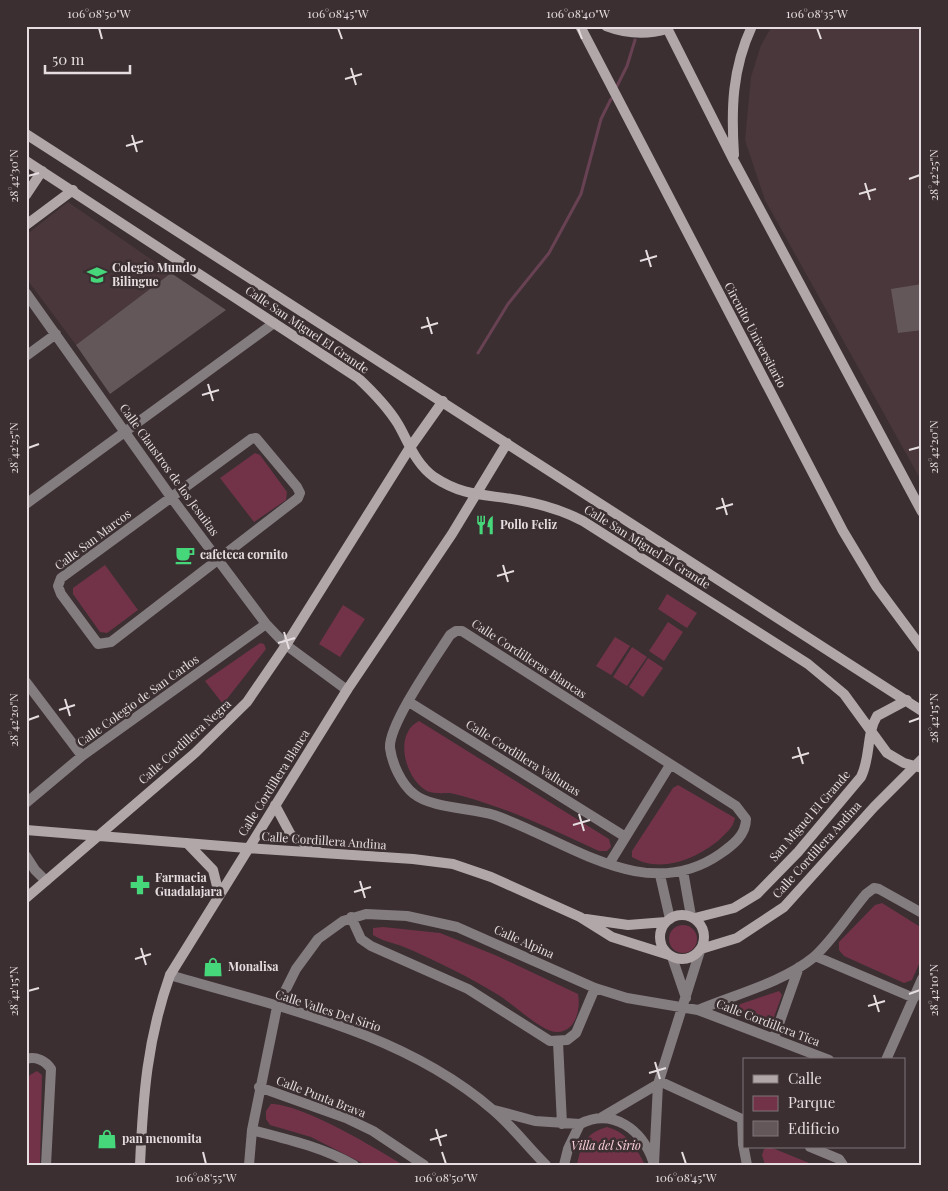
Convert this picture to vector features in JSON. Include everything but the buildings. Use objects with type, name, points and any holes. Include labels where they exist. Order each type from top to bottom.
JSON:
[{"type":"street","name":"Circuito Universitario","points":[[580,26],[843,531],[876,586],[922,648]]},
{"type":"street","points":[[606,26],[634,33],[653,33],[669,27],[734,161],[922,512]]},
{"type":"street","points":[[734,161],[731,113],[733,88],[742,50],[752,26]]},
{"type":"street","name":"Calle San Miguel El Grande","points":[[26,134],[922,710]]},
{"type":"street","name":"Calle San Miguel El Grande","points":[[26,161],[358,378],[374,392],[398,425],[409,449],[420,464],[434,476],[475,495],[537,503],[583,521],[808,664],[844,694],[880,744],[895,759],[920,765]]},
{"type":"street","points":[[26,195],[42,171]]},
{"type":"street","points":[[26,225],[73,190]]},
{"type":"street","name":"Calle Claustros de los Jesuitas","points":[[26,294],[171,497],[220,560],[266,624],[286,645],[347,690]]},
{"type":"street","points":[[26,504],[274,323]]},
{"type":"street","points":[[26,356],[56,334]]},
{"type":"street","name":"Calle Cordillera Negra","points":[[26,898],[195,753],[232,718],[262,682],[409,449],[443,401]]},
{"type":"street","name":"Calle San Marcos","points":[[253,438],[258,440],[300,493],[298,498],[220,560],[111,642],[98,644],[61,594],[59,582],[67,572],[171,497],[253,438]]},
{"type":"street","name":"Calle Cordillera Blanca","points":[[140,1165],[143,1099],[149,1046],[159,1006],[170,975],[347,690],[452,534],[507,443]]},
{"type":"street","name":"Calle Colegio de San Carlos","points":[[26,803],[82,756],[266,624]]},
{"type":"street","name":"Calle Cordilleras Blancas","points":[[456,631],[462,631],[670,765],[736,806],[746,819],[744,831],[728,848],[709,860],[683,871],[660,875],[636,873],[609,864],[493,815],[428,801],[414,795],[398,772],[393,761],[390,740],[409,702],[450,635],[456,631]]},
{"type":"street","points":[[26,682],[82,756]]},
{"type":"street","name":"San Miguel El Grande","points":[[693,917],[724,912],[745,903],[772,879],[861,777],[868,758],[871,731],[877,716],[907,700]]},
{"type":"street","name":"Calle Cordillera Vallunas","points":[[409,702],[624,836]]},
{"type":"street","points":[[609,864],[624,836],[670,765]]},
{"type":"street","name":"Calle Cordillera Andina","points":[[701,950],[737,938],[784,907],[874,807],[920,765]]},
{"type":"street","points":[[275,806],[291,835],[322,853]]},
{"type":"street","name":"Calle Cordillera Andina","points":[[26,830],[413,859],[453,864],[491,877],[580,917],[612,937],[670,956]]},
{"type":"street","points":[[187,843],[210,866],[219,894]]},
{"type":"street","points":[[26,856],[35,870],[46,881]]},
{"type":"street","points":[[683,871],[693,917]]},
{"type":"street","points":[[660,875],[668,920]]},
{"type":"street","name":"Calle Cordillera Tica","points":[[698,1010],[762,985],[799,967],[815,956],[866,894],[874,888],[879,888],[922,913]]},
{"type":"street","name":"Calle Alpina","points":[[249,1165],[259,1087],[277,1007],[308,951],[330,929],[351,918],[384,913],[441,922],[502,946],[595,988],[651,1003],[685,1002]]},
{"type":"street","points":[[654,1164],[658,1083],[685,1002],[705,935],[702,925],[693,917],[680,915],[668,920],[660,933],[660,939],[665,951],[670,956],[685,1002]]},
{"type":"street","name":"Calle Cordillera Andina","points":[[580,917],[628,925],[668,920]]},
{"type":"street","points":[[351,918],[361,939],[371,946],[468,989],[542,1037],[558,1042],[567,1040],[576,1034],[595,988]]},
{"type":"street","points":[[670,956],[684,960],[695,956],[701,950]]},
{"type":"street","points":[[815,956],[914,998]]},
{"type":"street","points":[[774,1038],[799,967]]},
{"type":"street","name":"Calle Valles Del Sirio","points":[[170,975],[355,1031],[408,1054],[494,1110],[546,1165]]},
{"type":"street","points":[[887,1058],[922,979]]},
{"type":"street","name":"Calle Cordillera Tica","points":[[685,1002],[698,1010],[824,1058]]},
{"type":"street","points":[[558,1042],[562,1124]]},
{"type":"street","points":[[26,1059],[36,1058],[45,1062],[52,1074],[46,1165]]},
{"type":"street","points":[[658,1083],[743,1120],[743,1144]]},
{"type":"street","name":"Calle Valles Del Sirio","points":[[494,1110],[535,1121],[580,1124],[602,1117],[658,1083]]},
{"type":"street","name":"Calle Punta Brava","points":[[259,1087],[346,1118],[373,1132],[424,1165]]},
{"type":"street","points":[[602,1117],[625,1123],[638,1134],[654,1164]]},
{"type":"street","points":[[564,1165],[568,1149],[580,1124]]},
{"type":"street","points":[[252,1130],[302,1143],[337,1155],[354,1165]]},
{"type":"street","points":[[744,1148],[747,1165]]},
{"type":"street","points":[[812,1148],[839,1159],[843,1165]]},
{"type":"shaded area","points":[[772,26],[922,26],[922,482],[765,200],[745,140],[751,77],[761,45]]},
{"type":"shaded area","name":"Colegio Mundo Bilingue","points":[[68,202],[171,273],[76,345],[26,278],[26,235]]},
{"type":"green space","points":[[255,453],[260,455],[287,492],[286,500],[254,522],[220,478]]},
{"type":"green space","points":[[105,565],[138,610],[107,633],[100,632],[73,594],[73,588]]},
{"type":"green space","points":[[667,594],[697,613],[687,628],[658,609]]},
{"type":"green space","points":[[343,605],[365,619],[340,657],[319,644]]},
{"type":"green space","points":[[668,622],[683,632],[664,661],[649,651]]},
{"type":"green space","points":[[615,637],[630,646],[611,675],[596,666]]},
{"type":"green space","points":[[260,643],[264,644],[266,649],[223,704],[205,681]]},
{"type":"green space","points":[[632,647],[647,657],[627,686],[613,677]]},
{"type":"green space","points":[[648,658],[663,668],[643,697],[629,687]]},
{"type":"green space","points":[[419,721],[609,839],[611,847],[607,851],[599,851],[495,806],[450,793],[427,791],[413,777],[405,756],[406,736],[411,727]]},
{"type":"green space","points":[[678,785],[735,818],[731,828],[710,847],[677,862],[654,864],[632,857],[632,851],[673,788]]},
{"type":"green space","points":[[882,903],[922,928],[922,957],[912,980],[904,983],[844,956],[839,950],[839,942],[875,905]]},
{"type":"green space","points":[[683,925],[693,929],[697,939],[693,949],[683,953],[673,949],[669,939],[673,929]]},
{"type":"green space","points":[[383,927],[440,933],[495,955],[578,994],[579,1006],[576,1018],[569,1028],[563,1031],[557,1032],[544,1028],[500,996],[465,976],[416,952],[373,935],[373,928]]},
{"type":"green space","points":[[779,991],[782,995],[774,1017],[768,1021],[732,1007]]},
{"type":"green space","points":[[37,1071],[42,1075],[40,1165],[26,1165],[26,1081],[30,1075]]},
{"type":"green space","points":[[271,1104],[301,1111],[319,1119],[357,1138],[403,1165],[366,1165],[311,1137],[270,1125],[266,1119],[266,1111]]},
{"type":"green space","name":"Villa del Sirio","points":[[607,1127],[620,1133],[630,1141],[645,1165],[577,1165],[580,1151],[589,1136]]},
{"type":"green space","points":[[772,1148],[814,1165],[765,1165],[762,1155],[764,1149]]},
{"type":"waterway","points":[[617,86],[627,66],[635,40]]},
{"type":"waterway","points":[[478,353],[508,304],[549,253],[581,194],[601,119],[611,99]]},
{"type":"place","name":"Colegio Mundo Bilingue","points":[[97,275]]},
{"type":"place","name":"Pollo Feliz","points":[[485,525]]},
{"type":"place","name":"cafeteca cornito","points":[[185,555]]},
{"type":"place","name":"Farmacia Guadalajara","points":[[140,885]]},
{"type":"place","name":"Monalisa","points":[[213,967]]},
{"type":"place","name":"pan menomita","points":[[107,1139]]}]
